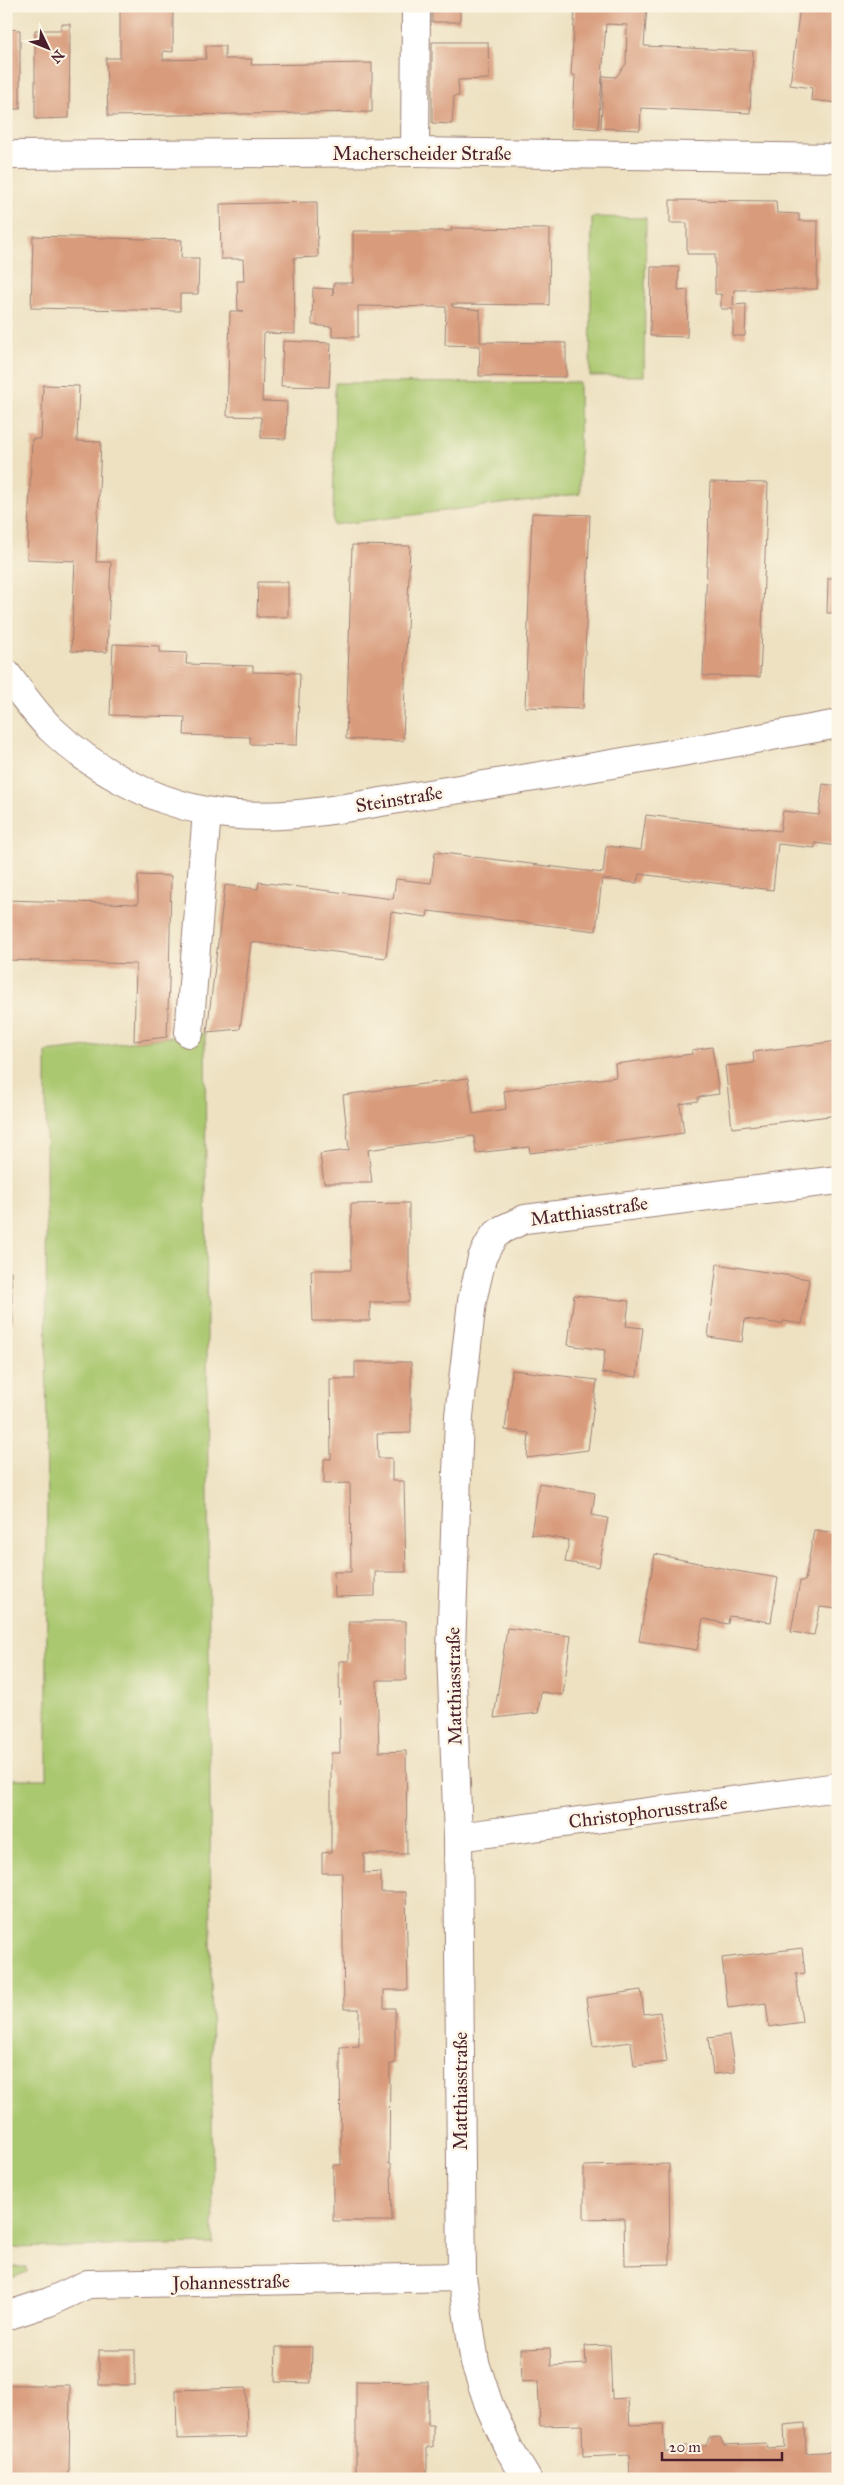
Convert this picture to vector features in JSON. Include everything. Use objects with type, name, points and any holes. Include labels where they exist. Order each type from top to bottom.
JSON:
[{"type":"street","points":[[415,152],[416,6]]},
{"type":"street","name":"Macherscheider Straße","points":[[6,155],[415,152],[838,158]]},
{"type":"street","name":"Steinstraße","points":[[6,673],[50,728],[75,750],[104,770],[158,798],[207,812],[266,816],[327,810],[506,782],[838,724]]},
{"type":"street","points":[[189,1033],[207,812]]},
{"type":"street","name":"Matthiasstraße","points":[[527,2479],[509,2450],[493,2414],[475,2363],[462,2277],[458,1837],[451,1651],[459,1416],[472,1301],[482,1258],[494,1236],[503,1229],[513,1223],[538,1216],[838,1180]]},
{"type":"street","name":"Christophorusstraße","points":[[458,1837],[838,1787]]},
{"type":"street","name":"Johannesstraße","points":[[6,2316],[49,2302],[88,2284],[462,2277]]},
{"type":"green space","points":[[592,217],[646,218],[644,376],[590,376]]},
{"type":"green space","points":[[579,382],[580,494],[333,525],[335,383]]},
{"type":"green space","points":[[205,1033],[213,2244],[6,2248],[6,1779],[47,1779],[46,1052]]},
{"type":"green space","points":[[6,2267],[27,2267],[27,2272],[6,2280]]},
{"type":"building","points":[[120,6],[173,6],[173,52],[163,51],[163,60],[206,59],[206,46],[225,46],[225,59],[252,59],[251,65],[372,63],[372,112],[108,116],[106,58],[120,58]]},
{"type":"building","points":[[432,6],[460,6],[460,22],[432,22]]},
{"type":"building","points":[[575,6],[647,6],[644,46],[753,51],[750,113],[641,108],[640,130],[601,128],[603,76],[616,77],[626,64],[627,25],[606,24],[598,129],[572,127],[575,75],[571,75]]},
{"type":"building","points":[[800,6],[838,9],[838,103],[811,100],[812,88],[790,85]]},
{"type":"building","points":[[61,24],[70,24],[69,118],[35,119],[35,30],[61,30]]},
{"type":"building","points":[[6,29],[20,30],[20,109],[6,109]]},
{"type":"building","points":[[432,42],[488,42],[489,79],[458,80],[459,96],[454,96],[452,124],[432,123]]},
{"type":"building","points":[[670,200],[776,201],[777,213],[799,214],[799,221],[818,221],[817,289],[734,290],[733,305],[746,304],[745,336],[733,336],[733,309],[721,309],[721,294],[715,294],[715,254],[687,254],[687,223],[670,223]]},
{"type":"building","points":[[317,202],[318,257],[294,258],[295,334],[264,333],[262,401],[287,402],[286,439],[261,438],[261,417],[227,416],[230,311],[244,311],[238,310],[237,281],[244,281],[243,259],[221,259],[220,204]]},
{"type":"building","points":[[835,215],[838,215],[838,249],[835,249]]},
{"type":"building","points":[[451,228],[550,229],[549,305],[451,304],[453,307],[480,310],[480,342],[566,343],[566,377],[479,376],[480,346],[445,345],[446,307],[358,306],[358,337],[332,337],[332,327],[312,325],[313,288],[333,289],[333,296],[334,283],[353,283],[353,231],[452,231]]},
{"type":"building","points":[[33,236],[182,240],[181,258],[199,258],[198,294],[180,294],[180,311],[31,308]]},
{"type":"building","points":[[651,267],[679,267],[678,291],[688,290],[687,337],[650,336]]},
{"type":"building","points":[[283,341],[331,343],[329,387],[281,386]]},
{"type":"building","points":[[43,385],[79,386],[77,441],[101,442],[96,562],[111,562],[107,652],[71,651],[75,561],[27,559],[32,439],[41,439]]},
{"type":"building","points":[[710,482],[768,483],[760,677],[703,676]]},
{"type":"building","points":[[532,513],[590,515],[583,709],[525,707]]},
{"type":"building","points":[[352,545],[410,546],[403,741],[346,739]]},
{"type":"building","points":[[828,578],[838,578],[838,613],[827,613]]},
{"type":"building","points":[[258,582],[288,582],[288,617],[257,617]]},
{"type":"building","points":[[113,644],[160,646],[160,652],[187,653],[186,664],[253,666],[253,672],[300,673],[297,745],[250,744],[250,737],[184,735],[185,717],[110,715]]},
{"type":"building","points":[[823,784],[838,786],[838,846],[815,843],[815,848],[778,844],[773,890],[639,874],[637,883],[602,879],[596,931],[428,911],[427,917],[391,912],[386,958],[251,942],[240,1029],[207,1032],[225,885],[258,889],[259,882],[393,899],[396,879],[431,883],[435,852],[603,873],[606,846],[641,850],[646,815],[780,831],[783,811],[819,815]]},
{"type":"building","points":[[138,875],[171,876],[169,984],[167,1037],[134,1041],[136,964],[6,960],[6,900],[138,904]]},
{"type":"building","points":[[838,1041],[838,1115],[732,1128],[725,1066],[754,1063],[753,1052]]},
{"type":"building","points":[[712,1047],[719,1094],[698,1097],[698,1101],[680,1104],[684,1133],[530,1153],[529,1147],[476,1153],[474,1136],[395,1146],[368,1150],[372,1183],[324,1183],[320,1154],[349,1150],[343,1095],[468,1078],[473,1114],[506,1109],[504,1091],[616,1077],[615,1064],[692,1054],[692,1050]]},
{"type":"building","points":[[409,1203],[409,1302],[370,1302],[370,1321],[313,1321],[311,1270],[351,1270],[351,1204]]},
{"type":"building","points":[[717,1264],[809,1279],[802,1324],[783,1321],[782,1324],[745,1319],[742,1342],[708,1337]]},
{"type":"building","points":[[6,1271],[11,1271],[13,1323],[6,1323]]},
{"type":"building","points":[[574,1295],[629,1301],[626,1326],[643,1328],[637,1377],[602,1373],[605,1350],[568,1345]]},
{"type":"building","points":[[355,1362],[411,1362],[411,1433],[377,1434],[378,1458],[392,1458],[392,1481],[404,1481],[406,1572],[375,1572],[375,1596],[335,1597],[334,1572],[351,1572],[350,1483],[324,1484],[324,1459],[331,1459],[330,1379],[355,1379]]},
{"type":"building","points":[[512,1370],[597,1380],[588,1450],[527,1458],[529,1433],[505,1430]]},
{"type":"building","points":[[539,1483],[595,1493],[592,1515],[608,1518],[599,1567],[565,1562],[569,1540],[531,1534]]},
{"type":"building","points":[[814,1530],[838,1533],[838,1609],[820,1607],[814,1635],[791,1632],[800,1581],[805,1581]]},
{"type":"building","points":[[655,1554],[778,1578],[771,1622],[729,1616],[728,1624],[703,1619],[697,1650],[639,1641]]},
{"type":"building","points":[[349,1621],[406,1621],[406,1680],[377,1680],[379,1752],[406,1751],[407,1854],[364,1854],[364,1873],[381,1872],[381,1892],[406,1892],[408,1990],[384,1990],[384,2008],[395,2008],[395,2064],[390,2064],[389,2164],[391,2164],[392,2221],[333,2221],[333,2165],[341,2165],[340,2047],[359,2046],[359,2009],[344,2009],[342,1873],[322,1873],[322,1853],[331,1852],[331,1753],[340,1753],[339,1661],[349,1661]]},
{"type":"building","points":[[507,1628],[571,1636],[563,1695],[541,1692],[538,1713],[494,1718]]},
{"type":"building","points":[[802,1948],[805,1973],[796,1974],[802,2022],[769,2027],[766,2003],[728,2008],[722,1958]]},
{"type":"building","points":[[641,1990],[644,2014],[660,2012],[667,2062],[634,2066],[631,2042],[593,2047],[586,1998]]},
{"type":"building","points":[[729,2035],[735,2072],[713,2074],[708,2038]]},
{"type":"building","points":[[669,2164],[670,2264],[625,2265],[624,2218],[584,2219],[584,2166]]},
{"type":"building","points":[[610,2345],[612,2399],[628,2398],[630,2425],[663,2424],[665,2452],[683,2451],[683,2446],[706,2446],[709,2438],[720,2437],[724,2445],[766,2443],[767,2448],[785,2447],[784,2425],[805,2423],[806,2453],[838,2451],[838,2479],[630,2479],[629,2455],[583,2457],[582,2425],[540,2426],[538,2381],[522,2382],[521,2349],[550,2348],[551,2366],[586,2364],[585,2346]]},
{"type":"building","points":[[276,2347],[312,2347],[311,2383],[275,2382]]},
{"type":"building","points":[[99,2350],[135,2350],[135,2385],[99,2385]]},
{"type":"building","points":[[356,2381],[428,2382],[428,2425],[433,2425],[433,2447],[427,2447],[427,2479],[356,2479]]},
{"type":"building","points":[[6,2385],[70,2385],[69,2479],[6,2479]]},
{"type":"building","points":[[246,2388],[247,2437],[177,2439],[176,2390]]}]
